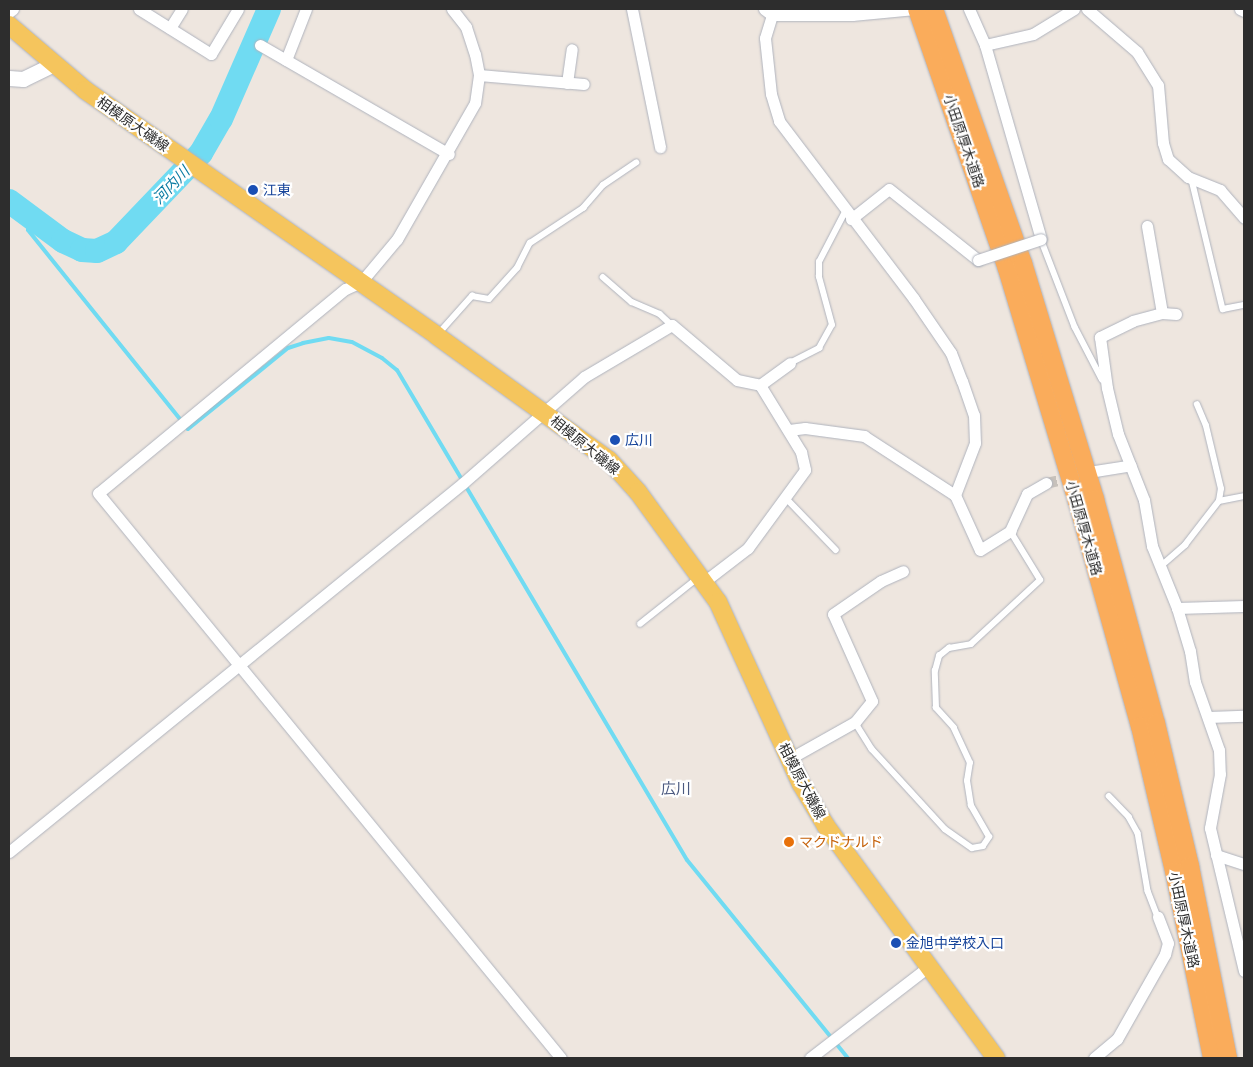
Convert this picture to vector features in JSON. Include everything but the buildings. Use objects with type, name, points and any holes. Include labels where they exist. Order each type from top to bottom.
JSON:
[{"type":"highway","name":"小田原厚木道路","points":[[934,9],[1023,263],[1095,499],[1156,723],[1217,1037],[1212,1058]]},
{"type":"highway","name":"小田原厚木道路","points":[[912,10],[1004,260],[1077,501],[1140,726],[1217,1037],[1228,1058]]},
{"type":"main road","name":"相模原大磯線","points":[[9,26],[52,65],[545,412],[609,460],[638,492],[703,578],[739,645],[789,759],[826,826],[996,1058]]},
{"type":"main road","points":[[9,78],[23,79],[52,65]]},
{"type":"street","points":[[9,12],[13,9]]},
{"type":"street","points":[[139,9],[211,54],[238,9]]},
{"type":"street","points":[[170,28],[182,9]]},
{"type":"street","points":[[286,60],[306,9]]},
{"type":"street","points":[[452,9],[466,26],[479,75],[475,103],[449,154],[397,239],[360,282],[346,289],[98,493],[561,1058]]},
{"type":"street","points":[[632,9],[660,147]]},
{"type":"street","points":[[848,215],[888,189],[978,260],[1041,239],[985,45],[969,9]]},
{"type":"street","points":[[985,45],[1034,34],[1074,9]]},
{"type":"street","points":[[1087,9],[1137,52],[1158,85],[1163,143],[1168,159],[1191,178],[1220,190],[1244,218]]},
{"type":"street","points":[[1240,9],[1244,11]]},
{"type":"street","points":[[912,10],[772,11],[765,38],[771,94],[779,121],[919,307],[951,353],[974,415],[976,443],[955,495]]},
{"type":"street","points":[[260,44],[449,154]]},
{"type":"street","points":[[567,83],[572,49]]},
{"type":"street","points":[[479,75],[584,84]]},
{"type":"street","points":[[1147,226],[1162,314]]},
{"type":"street","points":[[1176,314],[1162,314],[1133,322],[1100,337],[1106,388],[1118,434],[1144,500],[1152,546],[1177,608],[1190,651],[1195,682],[1219,750],[1220,774],[1210,828],[1244,972]]},
{"type":"street","points":[[9,852],[240,665],[545,412],[584,377],[672,325],[737,380],[760,385],[801,452],[805,470],[748,548],[703,578]]},
{"type":"street","points":[[760,385],[790,363]]},
{"type":"street","points":[[789,430],[805,428],[864,436],[955,495],[980,550],[1010,531],[1027,494],[1046,483]]},
{"type":"street","points":[[1095,471],[1131,464]]},
{"type":"street","points":[[789,759],[854,722],[872,701],[833,614],[881,581],[902,571]]},
{"type":"street","points":[[1177,608],[1244,606]]},
{"type":"street","points":[[1208,717],[1244,716]]},
{"type":"street","points":[[1216,856],[1244,864]]},
{"type":"street","points":[[1094,1058],[1117,1039],[1166,954],[1168,943],[1158,917]]},
{"type":"street","points":[[810,1058],[928,967]]},
{"type":"lane","points":[[437,336],[472,296],[489,299],[517,268],[530,243],[583,208],[603,185],[636,163]]},
{"type":"lane","points":[[1191,178],[1223,309],[1244,305]]},
{"type":"lane","points":[[790,363],[819,348],[832,325],[819,277],[819,262],[848,215]]},
{"type":"lane","points":[[1041,239],[1075,327],[1106,388]]},
{"type":"lane","points":[[603,278],[632,302],[660,314],[672,325]]},
{"type":"lane","points":[[1161,566],[1185,545],[1219,501],[1221,489],[1206,426],[1196,405]]},
{"type":"lane","points":[[1219,501],[1244,496]]},
{"type":"lane","points":[[786,498],[836,550]]},
{"type":"lane","points":[[854,722],[872,749],[945,829],[972,848],[983,846],[989,837],[971,806],[967,781],[970,763],[954,728],[936,708],[936,671],[939,656],[949,648],[971,644],[1040,580],[1010,531]]},
{"type":"lane","points":[[640,624],[703,578]]},
{"type":"lane","points":[[1110,796],[1129,817],[1138,832],[1148,891],[1158,917]]},
{"type":"waterway","name":"河内川","points":[[9,201],[63,241],[82,250],[97,251],[116,242],[201,153],[221,119],[269,9]]},
{"type":"waterway","points":[[30,217],[28,230],[188,429],[288,348],[303,343],[329,338],[352,342],[382,358],[397,370],[687,860],[848,1058]]},
{"type":"tunnel","points":[[1046,483],[1076,476]]},
{"type":"place","name":"江東","points":[[253,190]]},
{"type":"place","name":"広川","points":[[615,440]]},
{"type":"place","name":"マクドナルド","points":[[789,842]]},
{"type":"place","name":"金旭中学校入口","points":[[896,943]]},
{"type":"district","name":"広川","points":[[676,789]]}]
